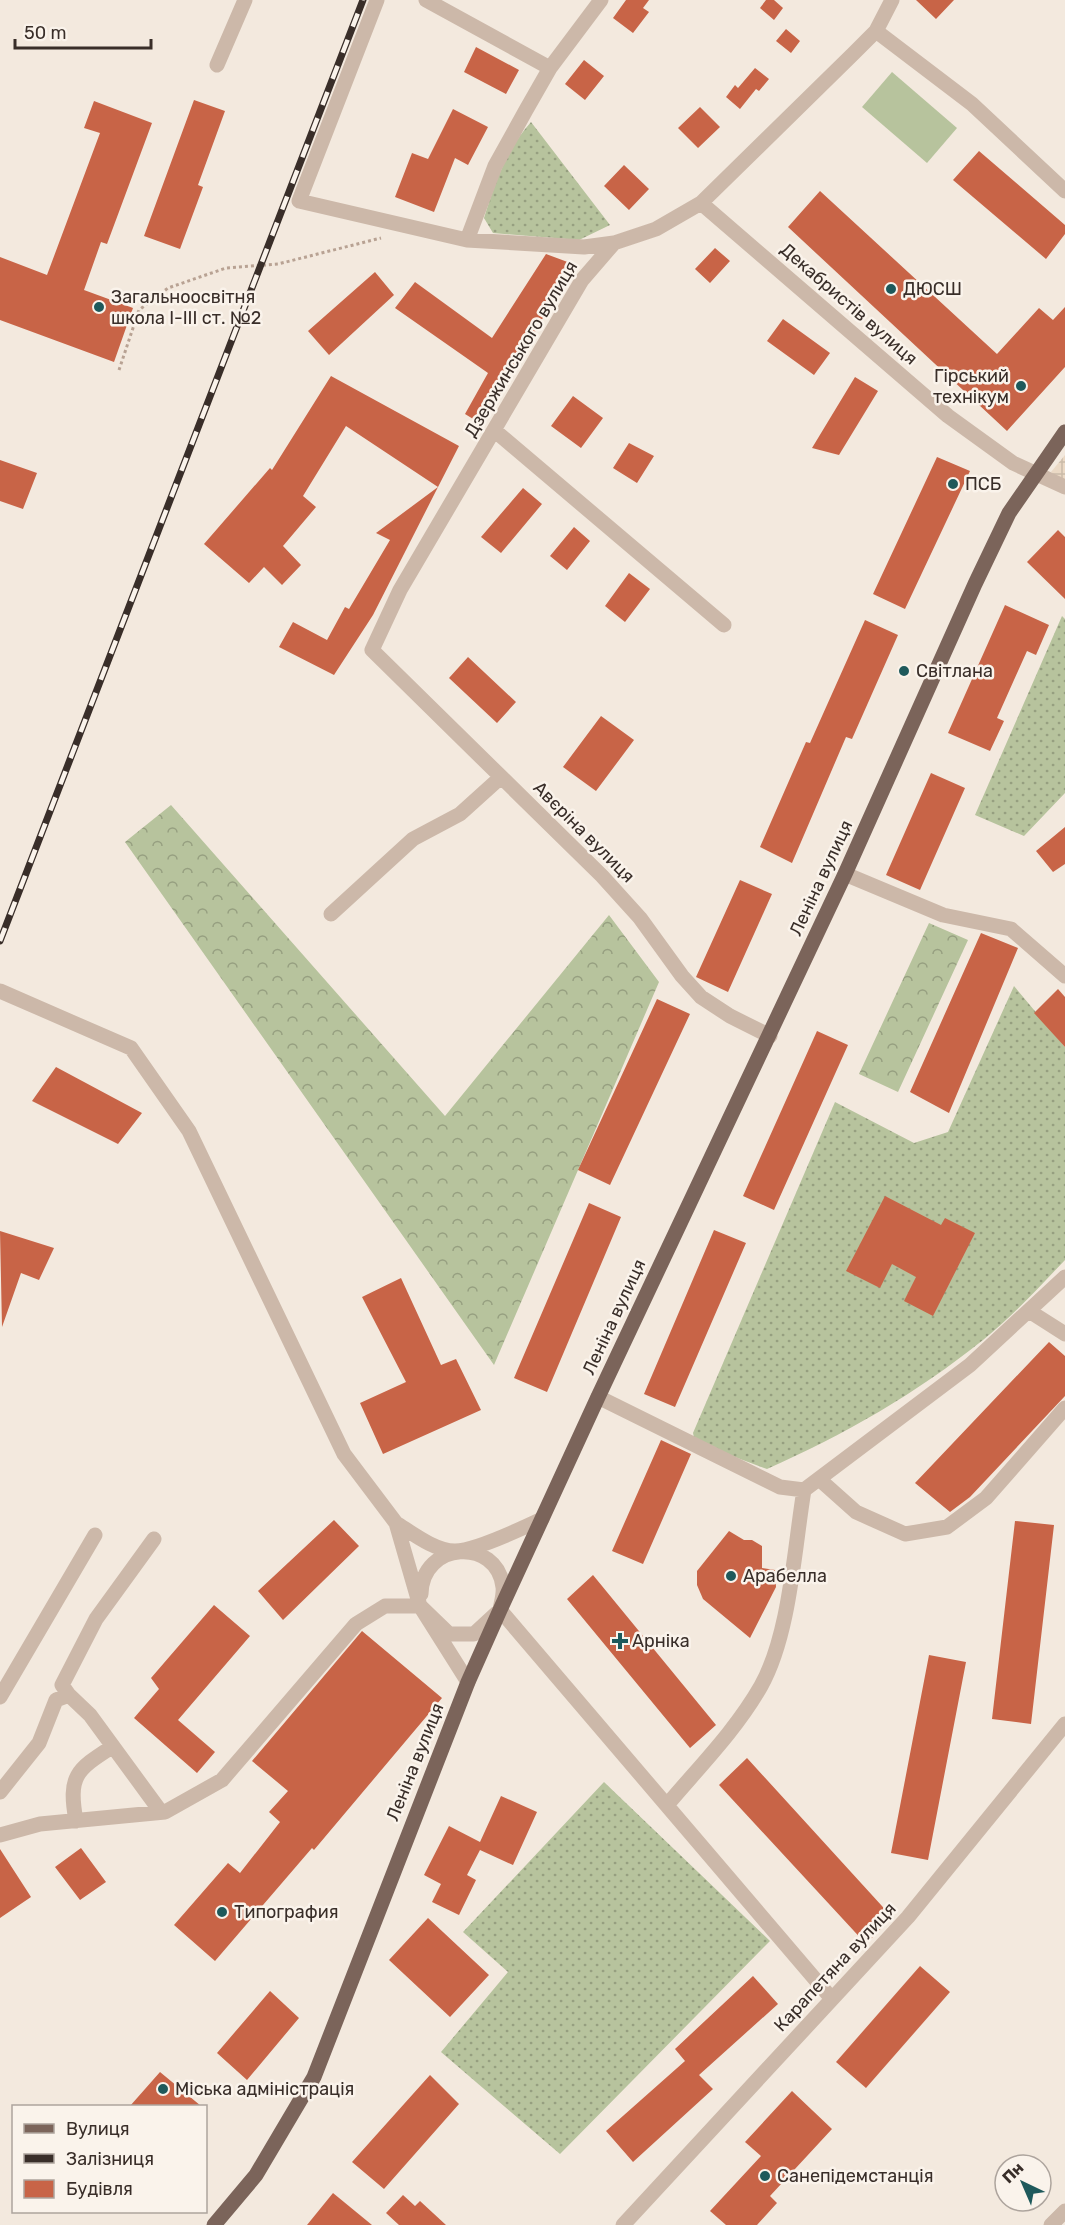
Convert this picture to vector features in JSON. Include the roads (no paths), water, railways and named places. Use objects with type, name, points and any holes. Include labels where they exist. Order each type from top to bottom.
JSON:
[{"type":"main road","name":"Леніна вулиця","points":[[214,2225],[256,2175],[314,2077],[468,1682],[500,1610],[598,1397],[770,1036],[1009,513],[1035,471],[1065,432]]},
{"type":"street","points":[[217,65],[245,0]]},
{"type":"street","points":[[377,0],[299,201],[467,240],[584,248],[614,243],[656,229],[701,203],[876,31],[892,0]]},
{"type":"street","points":[[426,0],[550,68]]},
{"type":"street","points":[[467,240],[495,166],[550,68],[601,0]]},
{"type":"street","points":[[876,31],[972,104],[1065,191]]},
{"type":"street","name":"Декабристів вулиця","points":[[701,203],[948,416],[1013,463],[1035,471],[1065,487]]},
{"type":"street","name":"Дзержинського вулиця","points":[[372,650],[400,590],[582,280],[614,243]]},
{"type":"street","points":[[494,430],[724,625]]},
{"type":"street","name":"Авєріна вулиця","points":[[372,650],[610,884],[640,918],[681,976],[700,997],[730,1016],[770,1036]]},
{"type":"street","points":[[331,914],[413,839],[460,814],[501,777]]},
{"type":"street","points":[[845,873],[944,915],[1011,929],[1033,945],[1065,976]]},
{"type":"street","points":[[0,991],[131,1048],[189,1131],[344,1454],[396,1523],[426,1542],[454,1551],[477,1554],[494,1566],[503,1587],[500,1610],[474,1634],[449,1634],[420,1606],[385,1606],[356,1624],[222,1780],[161,1812],[2,1830]]},
{"type":"street","points":[[598,1397],[780,1487],[804,1490],[970,1365],[1065,1277]]},
{"type":"street","points":[[1029,1311],[1065,1334]]},
{"type":"street","points":[[819,1479],[856,1512],[905,1534],[946,1527],[986,1498],[1065,1408]]},
{"type":"street","points":[[667,1805],[732,1728],[761,1686],[780,1641],[804,1490]]},
{"type":"street","points":[[420,1606],[421,1579],[435,1560],[454,1551],[502,1538],[542,1519]]},
{"type":"street","points":[[396,1523],[420,1606],[468,1682]]},
{"type":"street","points":[[0,1697],[95,1535]]},
{"type":"street","points":[[154,1539],[96,1619],[62,1685],[90,1715],[161,1812]]},
{"type":"street","points":[[500,1610],[832,1999]]},
{"type":"street","points":[[0,1792],[39,1743],[56,1700],[69,1695]]},
{"type":"street","name":"Карапетяна вулиця","points":[[623,2225],[908,1917],[1065,1724]]},
{"type":"street","points":[[76,1821],[72,1788],[83,1765],[112,1747]]},
{"type":"street","points":[[1051,2225],[1065,2211]]},
{"type":"railway","points":[[0,941],[363,0]]},
{"type":"place","name":"ДЮСШ","points":[[891,289]]},
{"type":"place","name":"Загальноосвітня школа І-ІІІ ст. №2","points":[[99,307]]},
{"type":"place","name":"Гірський технікум","points":[[1021,386]]},
{"type":"place","name":"ПСБ","points":[[953,484]]},
{"type":"place","name":"Світлана","points":[[904,671]]},
{"type":"place","name":"Арабелла","points":[[731,1576]]},
{"type":"place","name":"Арніка","points":[[620,1641]]},
{"type":"place","name":"Типография","points":[[222,1912]]},
{"type":"place","name":"Міська адміністрація","points":[[163,2089]]},
{"type":"place","name":"Санепідемстанція","points":[[765,2176]]}]
